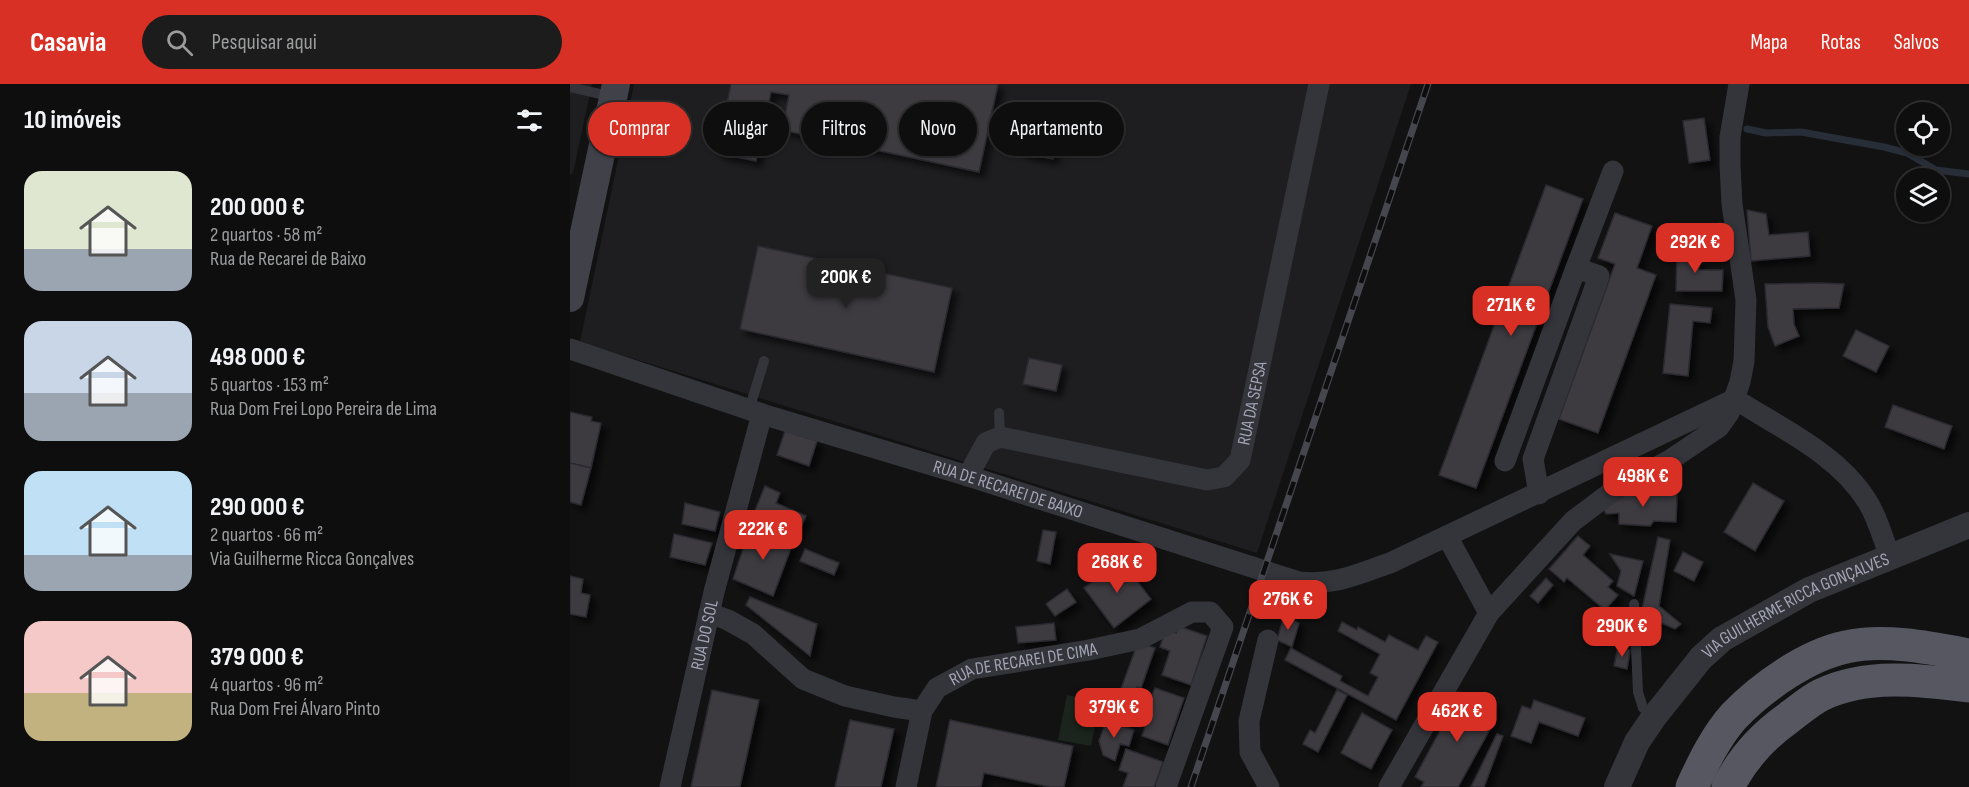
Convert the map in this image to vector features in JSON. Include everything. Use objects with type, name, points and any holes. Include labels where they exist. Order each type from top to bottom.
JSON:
[{"type":"highway","points":[[1692,787],[1720,736],[1734,717],[1774,681],[1818,656],[1846,646],[1878,644],[1927,648],[1969,655]]},
{"type":"highway","points":[[1728,787],[1735,772],[1754,747],[1819,696],[1843,686],[1916,679],[1969,686]]},
{"type":"main road","points":[[570,298],[614,91]]},
{"type":"street","name":"RUA DA SEPSA","points":[[1000,437],[1207,480],[1224,477],[1240,460],[1319,84]]},
{"type":"street","points":[[1389,787],[1489,613],[1573,521],[1613,491],[1670,460],[1719,427],[1729,413],[1735,399],[1744,361],[1746,300],[1732,204],[1730,165],[1730,137],[1739,84]]},
{"type":"street","points":[[1505,461],[1613,171]]},
{"type":"street","points":[[1539,494],[1533,459],[1599,276],[1576,268]]},
{"type":"street","name":"RUA DE RECAREI DE BAIXO","points":[[570,349],[756,412],[968,476],[1299,582],[1316,584],[1335,582],[1390,563],[1735,399]]},
{"type":"street","points":[[1534,381],[1558,391]]},
{"type":"street","points":[[1735,399],[1795,436],[1850,478],[1868,501],[1890,557]]},
{"type":"street","name":"RUA DO SOL","points":[[670,787],[756,412]]},
{"type":"street","points":[[968,476],[986,443],[1000,437]]},
{"type":"street","name":"VIA GUILHERME RICCA GONÇALVES","points":[[1617,787],[1637,742],[1654,717],[1701,658],[1722,639],[1809,590],[1969,525]]},
{"type":"street","points":[[1447,536],[1489,613]]},
{"type":"street","name":"RUA DE RECAREI DE CIMA","points":[[922,711],[938,688],[972,669],[1089,650],[1140,639],[1192,612],[1210,612],[1223,627],[1166,787]]},
{"type":"street","points":[[709,614],[728,620],[753,634],[803,679],[845,696],[922,711],[906,787]]},
{"type":"street","points":[[1268,640],[1249,721],[1250,752],[1269,787]]},
{"type":"lane","points":[[570,87],[614,91]]},
{"type":"lane","points":[[756,412],[764,361]]},
{"type":"lane","points":[[999,413],[1000,437]]},
{"type":"lane","points":[[1634,604],[1638,692],[1643,708],[1654,717]]},
{"type":"shaded area","points":[[570,84],[592,84],[573,173],[570,175]]},
{"type":"shaded area","points":[[634,84],[1411,84],[1257,553],[580,342],[619,156],[691,156],[691,102],[630,102]]},
{"type":"shaded area","points":[[1067,695],[1100,702],[1091,746],[1058,740]]},
{"type":"building","points":[[731,84],[998,84],[994,102],[989,102],[989,126],[979,172],[904,156],[977,156],[977,102],[899,102],[899,155],[887,152],[887,102],[801,102],[801,134],[789,131],[789,95],[771,92],[769,102],[727,102]]},
{"type":"building","points":[[1704,118],[1710,160],[1689,163],[1683,121]]},
{"type":"building","points":[[732,156],[757,156],[756,161]]},
{"type":"building","points":[[1037,156],[1054,156],[1053,159]]},
{"type":"building","points":[[1546,185],[1583,199],[1476,488],[1439,475]]},
{"type":"building","points":[[1747,210],[1766,214],[1769,235],[1808,232],[1810,256],[1751,261]]},
{"type":"building","points":[[1615,213],[1652,226],[1637,268],[1656,275],[1598,433],[1559,419],[1615,264],[1598,258]]},
{"type":"building","points":[[1721,223],[1723,236],[1710,238],[1708,225]]},
{"type":"building","points":[[1677,243],[1689,243],[1689,261],[1699,261],[1699,270],[1723,270],[1722,291],[1676,291]]},
{"type":"building","points":[[758,246],[952,288],[934,372],[740,329]]},
{"type":"building","points":[[1765,284],[1844,284],[1839,308],[1793,309],[1794,324],[1799,336],[1775,346],[1768,327]]},
{"type":"building","points":[[1670,304],[1712,308],[1710,323],[1693,321],[1688,376],[1663,373]]},
{"type":"building","points":[[1856,330],[1889,346],[1876,372],[1843,356]]},
{"type":"building","points":[[1029,358],[1062,365],[1056,391],[1023,384]]},
{"type":"building","points":[[1893,405],[1952,426],[1944,449],[1885,427]]},
{"type":"building","points":[[570,412],[592,417],[591,421],[601,423],[591,468],[570,463]]},
{"type":"building","points":[[785,431],[817,441],[809,466],[777,455]]},
{"type":"building","points":[[570,463],[591,468],[581,505],[570,502]]},
{"type":"building","points":[[1753,483],[1784,501],[1755,551],[1724,532]]},
{"type":"building","points":[[765,486],[780,493],[776,503],[806,516],[796,537],[752,518]]},
{"type":"building","points":[[1622,492],[1677,495],[1676,522],[1654,521],[1650,526],[1619,524],[1619,513],[1606,514],[1603,507]]},
{"type":"building","points":[[685,503],[720,512],[715,531],[682,524]]},
{"type":"building","points":[[751,525],[793,543],[773,596],[733,579]]},
{"type":"building","points":[[1043,530],[1056,532],[1050,564],[1037,561]]},
{"type":"building","points":[[674,534],[712,543],[705,565],[670,557]]},
{"type":"building","points":[[1578,536],[1590,546],[1583,555],[1613,581],[1608,587],[1618,595],[1605,610],[1567,578],[1564,582],[1549,569]]},
{"type":"building","points":[[1658,537],[1670,540],[1659,606],[1681,624],[1675,629],[1641,614]]},
{"type":"building","points":[[805,549],[839,563],[834,575],[800,561]]},
{"type":"building","points":[[1683,552],[1703,562],[1694,581],[1674,571]]},
{"type":"building","points":[[1610,554],[1643,561],[1634,596],[1617,586],[1621,571]]},
{"type":"building","points":[[1121,560],[1151,599],[1114,628],[1084,588]]},
{"type":"building","points":[[570,576],[583,579],[581,593],[590,595],[586,617],[570,614]]},
{"type":"building","points":[[1546,578],[1553,585],[1538,603],[1530,596]]},
{"type":"building","points":[[1067,589],[1076,602],[1055,616],[1046,604]]},
{"type":"building","points":[[750,597],[817,624],[810,656],[746,605]]},
{"type":"building","points":[[1284,615],[1299,623],[1292,647],[1277,640]]},
{"type":"building","points":[[1342,622],[1357,630],[1358,627],[1385,642],[1389,635],[1418,650],[1426,636],[1438,642],[1396,720],[1285,660],[1291,648],[1342,676],[1340,681],[1368,696],[1378,677],[1370,673],[1380,654],[1338,631]]},
{"type":"building","points":[[1054,623],[1056,640],[1018,643],[1016,627]]},
{"type":"building","points":[[1178,626],[1207,636],[1191,685],[1162,675],[1170,651],[1160,647],[1166,629],[1176,633]]},
{"type":"building","points":[[1138,642],[1155,648],[1141,688],[1137,687],[1135,693],[1151,698],[1155,688],[1184,698],[1168,745],[1142,736],[1150,712],[1117,700]]},
{"type":"building","points":[[1618,647],[1630,650],[1627,669],[1614,666]]},
{"type":"building","points":[[712,690],[759,700],[740,787],[691,787]]},
{"type":"building","points":[[1337,690],[1347,695],[1318,752],[1303,744],[1310,730],[1315,733]]},
{"type":"building","points":[[1458,692],[1496,705],[1489,731],[1458,787],[1421,787],[1424,782],[1415,777],[1449,714]]},
{"type":"building","points":[[1534,700],[1585,718],[1578,736],[1539,722],[1531,743],[1511,736],[1522,706],[1531,709]]},
{"type":"building","points":[[1362,713],[1392,730],[1371,769],[1341,753]]},
{"type":"building","points":[[850,720],[894,729],[881,787],[835,787]]},
{"type":"building","points":[[950,720],[1073,746],[1064,787],[1050,787],[984,773],[981,787],[936,787]]},
{"type":"building","points":[[1106,721],[1134,730],[1129,746],[1120,744],[1115,761],[1103,755],[1099,741]]},
{"type":"building","points":[[1497,734],[1503,736],[1484,787],[1471,787]]},
{"type":"building","points":[[1126,749],[1163,762],[1154,787],[1123,787],[1128,773],[1119,770]]},
{"type":"waterway","points":[[1747,129],[1766,133],[1801,132],[1884,147],[1907,153],[1936,170],[1969,174]]},
{"type":"railway","points":[[1191,787],[1428,84]]}]
